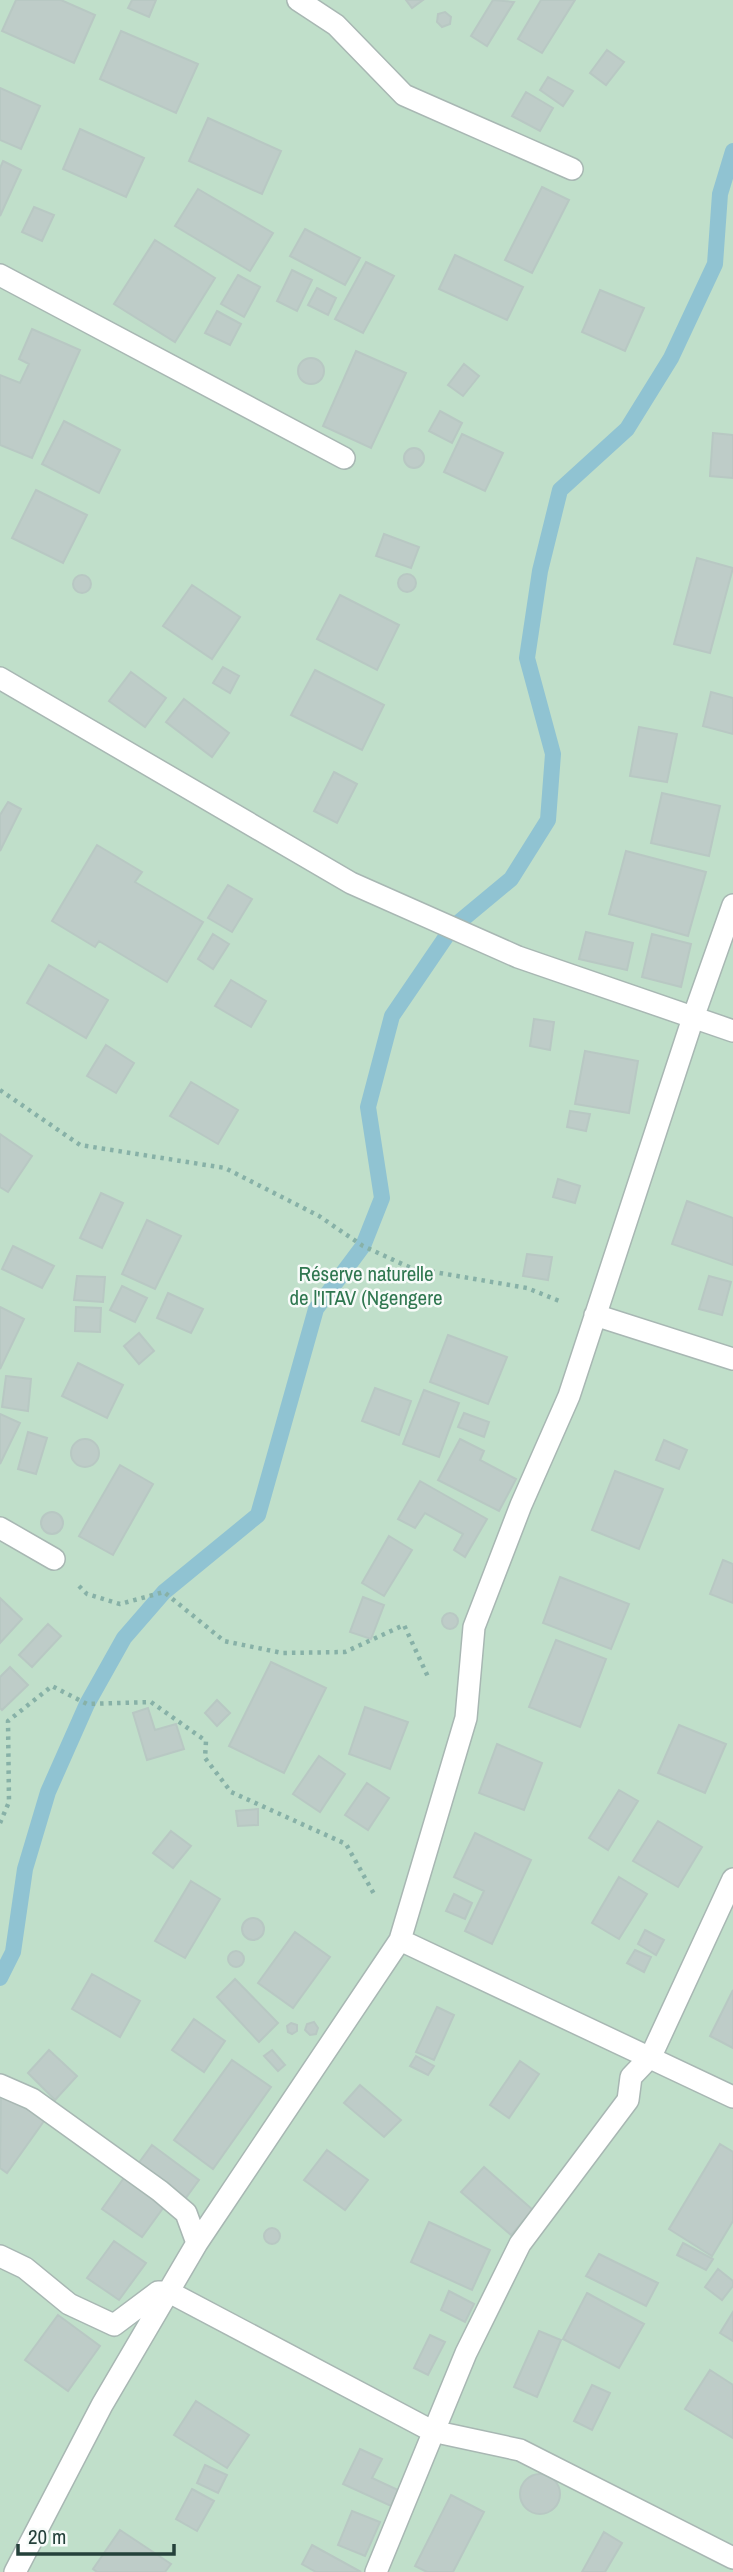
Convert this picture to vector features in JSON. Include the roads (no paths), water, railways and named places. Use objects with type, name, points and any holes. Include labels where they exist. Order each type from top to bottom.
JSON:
[{"type":"street","points":[[298,0],[337,25],[404,96],[572,169]]},
{"type":"street","points":[[0,275],[344,458]]},
{"type":"street","points":[[0,678],[351,883],[518,957],[733,1031]]},
{"type":"street","points":[[15,2572],[102,2405],[197,2244],[400,1940],[466,1718],[474,1627],[521,1505],[569,1396],[693,1018],[733,905]]},
{"type":"street","points":[[595,1315],[733,1359]]},
{"type":"street","points":[[0,1528],[54,1559]]},
{"type":"street","points":[[376,2572],[466,2353],[520,2244],[628,2099],[631,2077],[651,2056],[733,1879]]},
{"type":"street","points":[[400,1940],[651,2056],[733,2097]]},
{"type":"street","points":[[0,2085],[32,2099],[160,2191],[186,2213],[197,2244]]},
{"type":"street","points":[[0,2256],[25,2268],[69,2304],[114,2325],[158,2292],[169,2292],[432,2431],[520,2449],[733,2558]]},
{"type":"waterway","points":[[0,1978],[13,1952],[25,1869],[48,1792],[87,1704],[124,1638],[164,1592],[258,1515],[316,1309],[363,1246],[382,1198],[368,1107],[392,1016],[452,928],[511,879],[548,820],[553,754],[527,658],[540,571],[560,490],[627,429],[671,358],[715,264],[720,194],[733,151]]},
{"type":"park label","name":"Réserve naturelle de l'ITAV (Ngengere","points":[[366,1286]]}]
